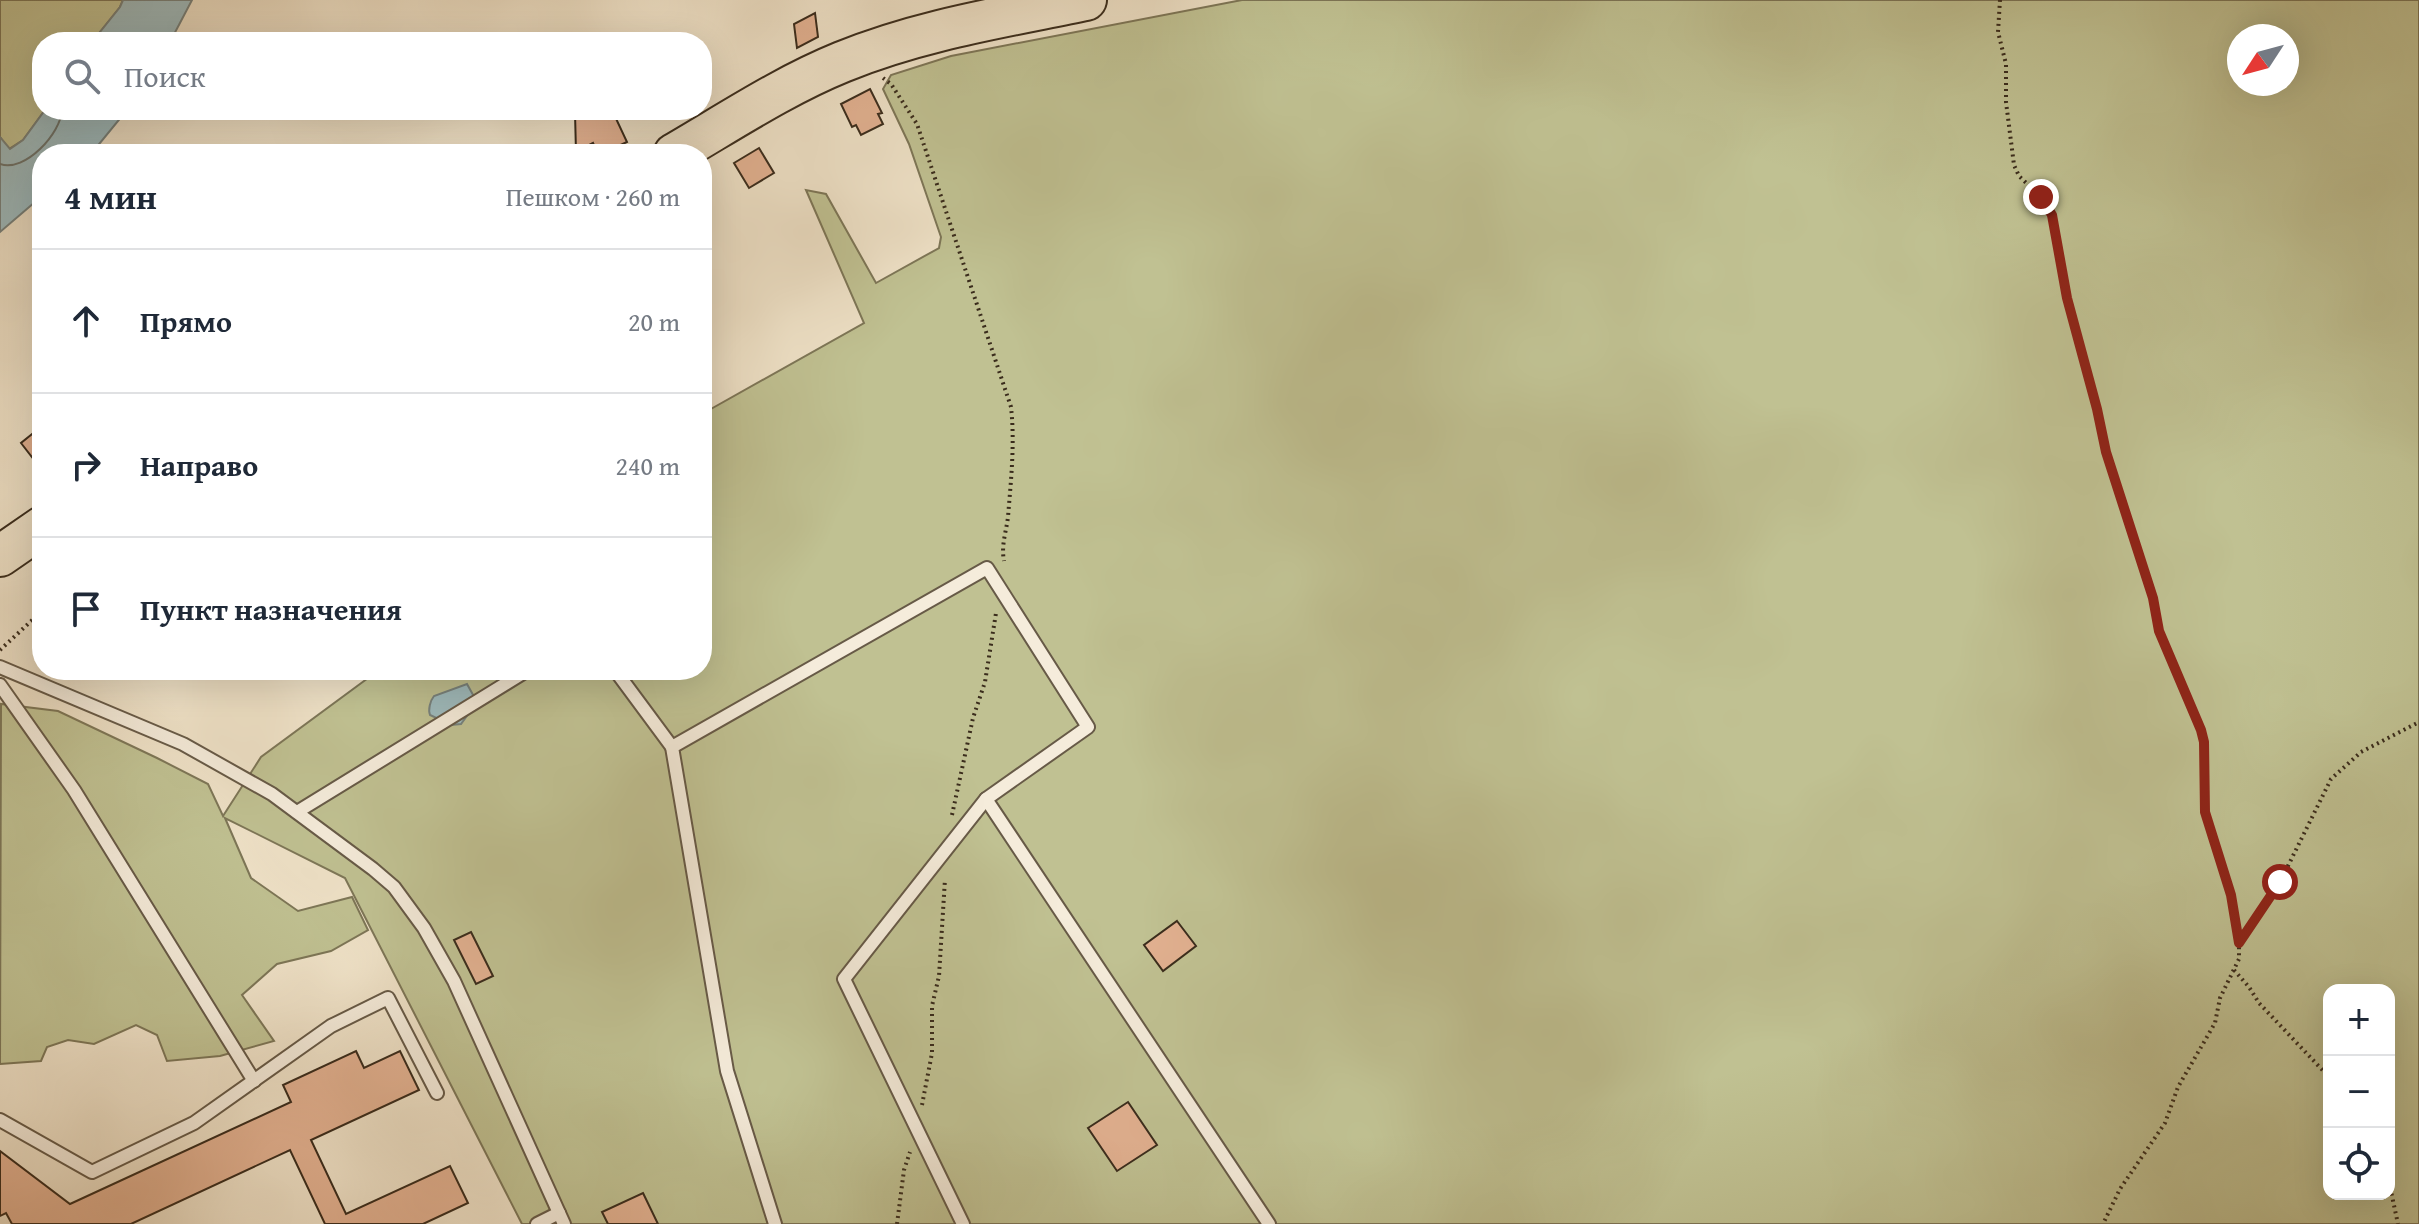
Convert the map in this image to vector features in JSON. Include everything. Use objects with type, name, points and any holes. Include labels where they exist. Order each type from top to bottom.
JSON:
[{"type":"main road","points":[[691,144],[747,111],[863,54],[1037,5],[1086,0]]},
{"type":"main road","points":[[0,556],[32,534]]},
{"type":"lane","points":[[672,747],[987,568],[1088,727],[986,799],[844,979],[963,1224]]},
{"type":"lane","points":[[0,667],[183,744],[272,794],[394,887],[424,928],[454,981],[562,1219],[537,1224]]},
{"type":"lane","points":[[297,812],[512,680]]},
{"type":"lane","points":[[622,680],[672,747],[727,1071],[775,1224]]},
{"type":"lane","points":[[0,685],[74,790],[254,1081]]},
{"type":"lane","points":[[986,799],[1269,1224]]},
{"type":"lane","points":[[0,1120],[92,1172],[183,1130],[331,1026],[388,998],[437,1093]]},
{"type":"path","points":[[2000,0],[1998,32],[2006,64],[2006,102],[2014,165],[2019,176],[2041,197],[2052,215],[2067,298],[2106,452],[2145,570],[2159,631],[2201,730],[2204,742],[2205,812],[2231,895],[2239,943],[2239,959],[2220,998],[2215,1023],[2178,1087],[2165,1123],[2120,1189],[2103,1224]]},
{"type":"path","points":[[878,74],[891,84],[917,124],[1011,407],[1014,432],[1008,519],[1002,549],[1005,566]]},
{"type":"path","points":[[952,815],[973,718],[985,682],[997,607]]},
{"type":"path","points":[[0,650],[32,620]]},
{"type":"path","points":[[2239,943],[2280,882],[2331,779],[2361,752],[2419,722]]},
{"type":"path","points":[[922,1107],[932,1053],[932,1006],[939,976],[945,871]]},
{"type":"path","points":[[2234,970],[2259,1003],[2323,1071]]},
{"type":"path","points":[[897,1224],[904,1170],[915,1140]]},
{"type":"path","points":[[2393,1200],[2398,1224]]},
{"type":"green space","points":[[0,0],[123,0],[100,32],[32,32],[32,120],[38,120],[23,140],[9,149],[0,137]]},
{"type":"green space","points":[[1242,0],[2419,0],[2419,1224],[522,1224],[345,878],[225,818],[251,878],[298,911],[352,897],[368,930],[331,951],[277,964],[242,995],[274,1041],[220,1056],[167,1061],[157,1035],[136,1025],[94,1044],[68,1040],[47,1047],[41,1061],[0,1064],[1,704],[58,711],[157,758],[208,784],[223,816],[261,757],[365,680],[712,680],[712,408],[864,323],[806,190],[826,194],[876,283],[939,248],[941,237],[909,144],[883,89],[891,75],[951,56]]},
{"type":"water","points":[[123,0],[192,0],[175,32],[100,32]]},
{"type":"water","points":[[38,120],[119,120],[99,144],[32,144],[32,205],[0,232],[0,137],[10,149],[23,140]]},
{"type":"water","points":[[467,684],[477,702],[461,724],[451,725],[430,715],[434,696]]},
{"type":"building","points":[[815,13],[818,37],[797,48],[794,24]]},
{"type":"building","points":[[870,89],[882,113],[878,114],[883,124],[861,135],[856,125],[852,127],[841,104]]},
{"type":"building","points":[[575,120],[617,120],[627,142],[623,144],[576,144]]},
{"type":"building","points":[[759,148],[774,173],[749,188],[734,163]]},
{"type":"building","points":[[32,434],[32,457],[21,443]]},
{"type":"building","points":[[1177,921],[1196,946],[1163,971],[1144,945]]},
{"type":"building","points":[[471,932],[493,976],[476,984],[454,940]]},
{"type":"building","points":[[356,1051],[364,1068],[400,1051],[419,1090],[311,1140],[346,1214],[450,1166],[468,1203],[423,1224],[325,1224],[290,1150],[131,1224],[12,1224],[6,1213],[0,1216],[0,1151],[70,1204],[291,1102],[283,1085]]},
{"type":"building","points":[[1128,1102],[1157,1145],[1117,1171],[1088,1128]]},
{"type":"building","points":[[643,1193],[658,1224],[608,1224],[602,1212]]},
{"type":"route","points":[[2041,197],[2052,215],[2067,298],[2106,452],[2145,570],[2159,631],[2201,730],[2204,742],[2205,812],[2231,895],[2239,943],[2280,882]]}]
